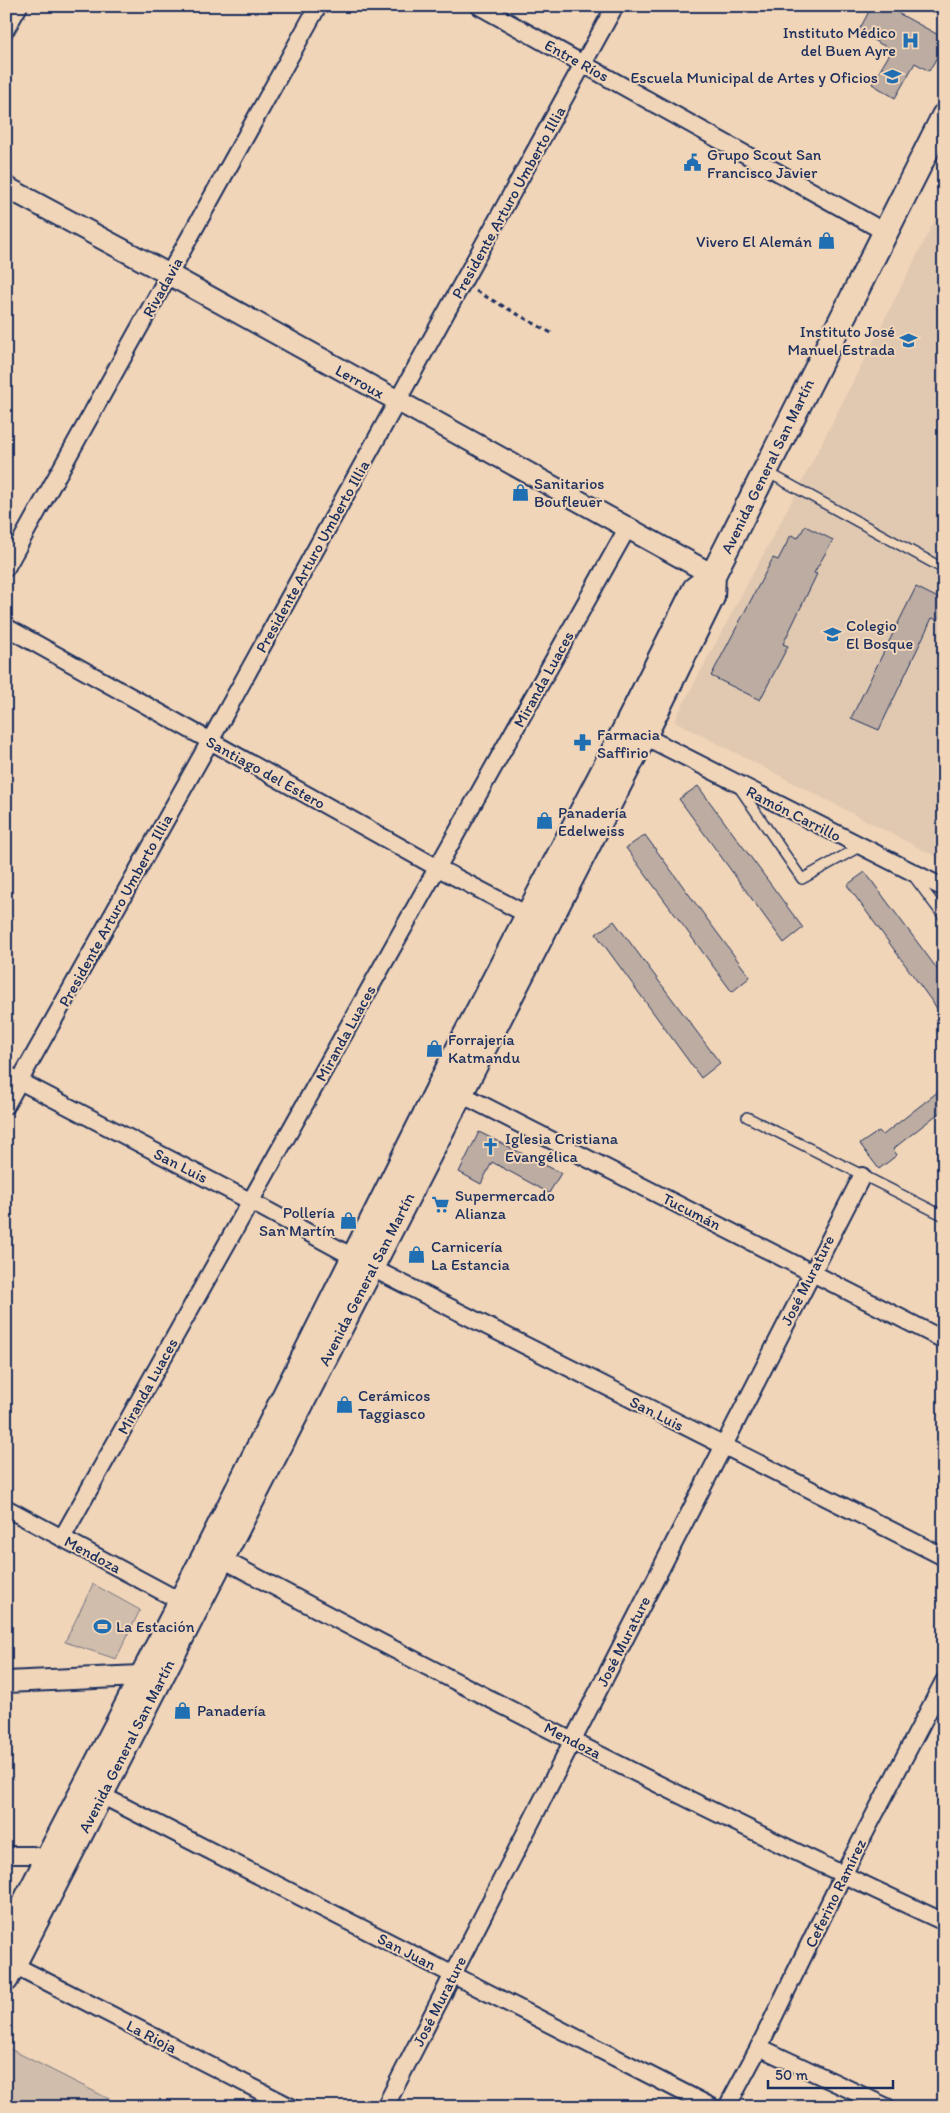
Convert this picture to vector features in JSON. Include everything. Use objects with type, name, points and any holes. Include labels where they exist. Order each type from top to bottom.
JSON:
[{"type":"main road","name":"Avenida General San Martín","points":[[6,1939],[46,1860],[149,1678],[214,1555],[451,1088],[644,736],[712,597],[713,575],[764,470],[944,116]]},
{"type":"main road","name":"Avenida General San Martín","points":[[451,1088],[528,915],[695,589],[713,575]]},
{"type":"main road","name":"Avenida General San Martín","points":[[10,1972],[101,1795],[180,1601],[214,1555]]},
{"type":"street","points":[[6,29],[19,6]]},
{"type":"street","name":"Rivadavia","points":[[6,568],[318,6]]},
{"type":"street","name":"Entre Ríos","points":[[479,6],[885,232]]},
{"type":"street","name":"Presidente Arturo Umberto Illia","points":[[6,1104],[13,1078],[210,741],[615,6]]},
{"type":"street","name":"Lerroux","points":[[6,187],[170,275],[713,575]]},
{"type":"street","name":"Miranda Luaces","points":[[62,1538],[628,527]]},
{"type":"street","name":"Santiago del Estero","points":[[6,626],[438,868],[528,915]]},
{"type":"street","name":"Ramón Carrillo","points":[[644,736],[944,888]]},
{"type":"street","name":"San Luis","points":[[13,1078],[250,1201],[363,1263],[723,1447],[944,1557]]},
{"type":"street","name":"Tucumán","points":[[451,1088],[944,1340]]},
{"type":"street","name":"José Murature","points":[[385,2107],[811,1272],[862,1176]]},
{"type":"street","name":"Mendoza","points":[[6,1508],[180,1601]]},
{"type":"street","name":"Mendoza","points":[[214,1555],[573,1740],[843,1875],[944,1922]]},
{"type":"street","points":[[6,1682],[149,1678]]},
{"type":"street","name":"Ceferino Ramírez","points":[[727,2107],[760,2047],[843,1875],[944,1680]]},
{"type":"street","name":"San Juan","points":[[101,1795],[712,2107]]},
{"type":"street","points":[[6,1855],[24,1854],[46,1860]]},
{"type":"street","name":"La Rioja","points":[[10,1972],[291,2107]]},
{"type":"street","points":[[760,2047],[887,2107]]},
{"type":"lane","points":[[764,470],[944,569]]},
{"type":"lane","points":[[736,783],[802,879],[861,846]]},
{"type":"lane","points":[[910,871],[944,917]]},
{"type":"lane","points":[[747,1117],[944,1216]]},
{"type":"path","points":[[462,284],[553,334]]},
{"type":"shaded area","name":"Colegio El Bosque","points":[[944,202],[944,861],[674,721],[804,478]]},
{"type":"shaded area","name":"La Estación","points":[[93,1584],[140,1610],[116,1659],[65,1642]]},
{"type":"shaded area","points":[[6,2047],[125,2107],[23,2107],[6,2098]]},
{"type":"building","name":"Instituto Médico del Buen Ayre","points":[[872,6],[885,6],[944,38],[944,45],[929,71],[915,63],[895,98],[872,84],[892,50],[858,32]]},
{"type":"building","points":[[805,526],[833,540],[814,573],[817,574],[783,644],[788,646],[760,700],[711,676],[773,558],[778,560],[791,535],[798,538]]},
{"type":"building","points":[[916,587],[944,601],[944,609],[938,620],[932,618],[879,730],[851,718]]},
{"type":"building","points":[[698,786],[803,928],[784,943],[679,799]]},
{"type":"building","points":[[645,835],[750,977],[732,992],[626,848]]},
{"type":"building","points":[[865,872],[944,978],[944,1018],[847,885]]},
{"type":"building","points":[[614,921],[720,1063],[701,1078],[596,934]]},
{"type":"building","points":[[944,1087],[944,1109],[893,1149],[897,1155],[879,1169],[860,1144],[879,1131],[883,1135]]},
{"type":"building","name":"Iglesia Cristiana Evangélica","points":[[479,1132],[561,1173],[549,1193],[492,1162],[481,1184],[459,1172]]},
{"type":"place","name":"Instituto Médico del Buen Ayre","points":[[910,41]]},
{"type":"place","name":"Escuela Municipal de Artes y Oficios","points":[[892,77]]},
{"type":"place","name":"Grupo Scout San Francisco Javier","points":[[693,163]]},
{"type":"place","name":"Vivero El Alemán","points":[[826,241]]},
{"type":"place","name":"Instituto José Manuel Estrada","points":[[909,340]]},
{"type":"place","name":"Sanitarios Boufleuer","points":[[520,492]]},
{"type":"place","name":"Colegio El Bosque","points":[[832,634]]},
{"type":"place","name":"Farmacia Saffirio","points":[[583,743]]},
{"type":"place","name":"Panadería Edelweiss","points":[[544,821]]},
{"type":"place","name":"Forrajería Katmandu","points":[[434,1048]]},
{"type":"place","name":"Iglesia Cristiana Evangélica","points":[[491,1147]]},
{"type":"place","name":"Supermercado Alianza","points":[[441,1204]]},
{"type":"place","name":"Pollería San Martín","points":[[349,1221]]},
{"type":"place","name":"Carnicería La Estancia","points":[[417,1255]]},
{"type":"place","name":"Cerámicos Taggiasco","points":[[344,1404]]},
{"type":"place","name":"La Estación","points":[[102,1626]]},
{"type":"place","name":"Panadería","points":[[183,1710]]}]
